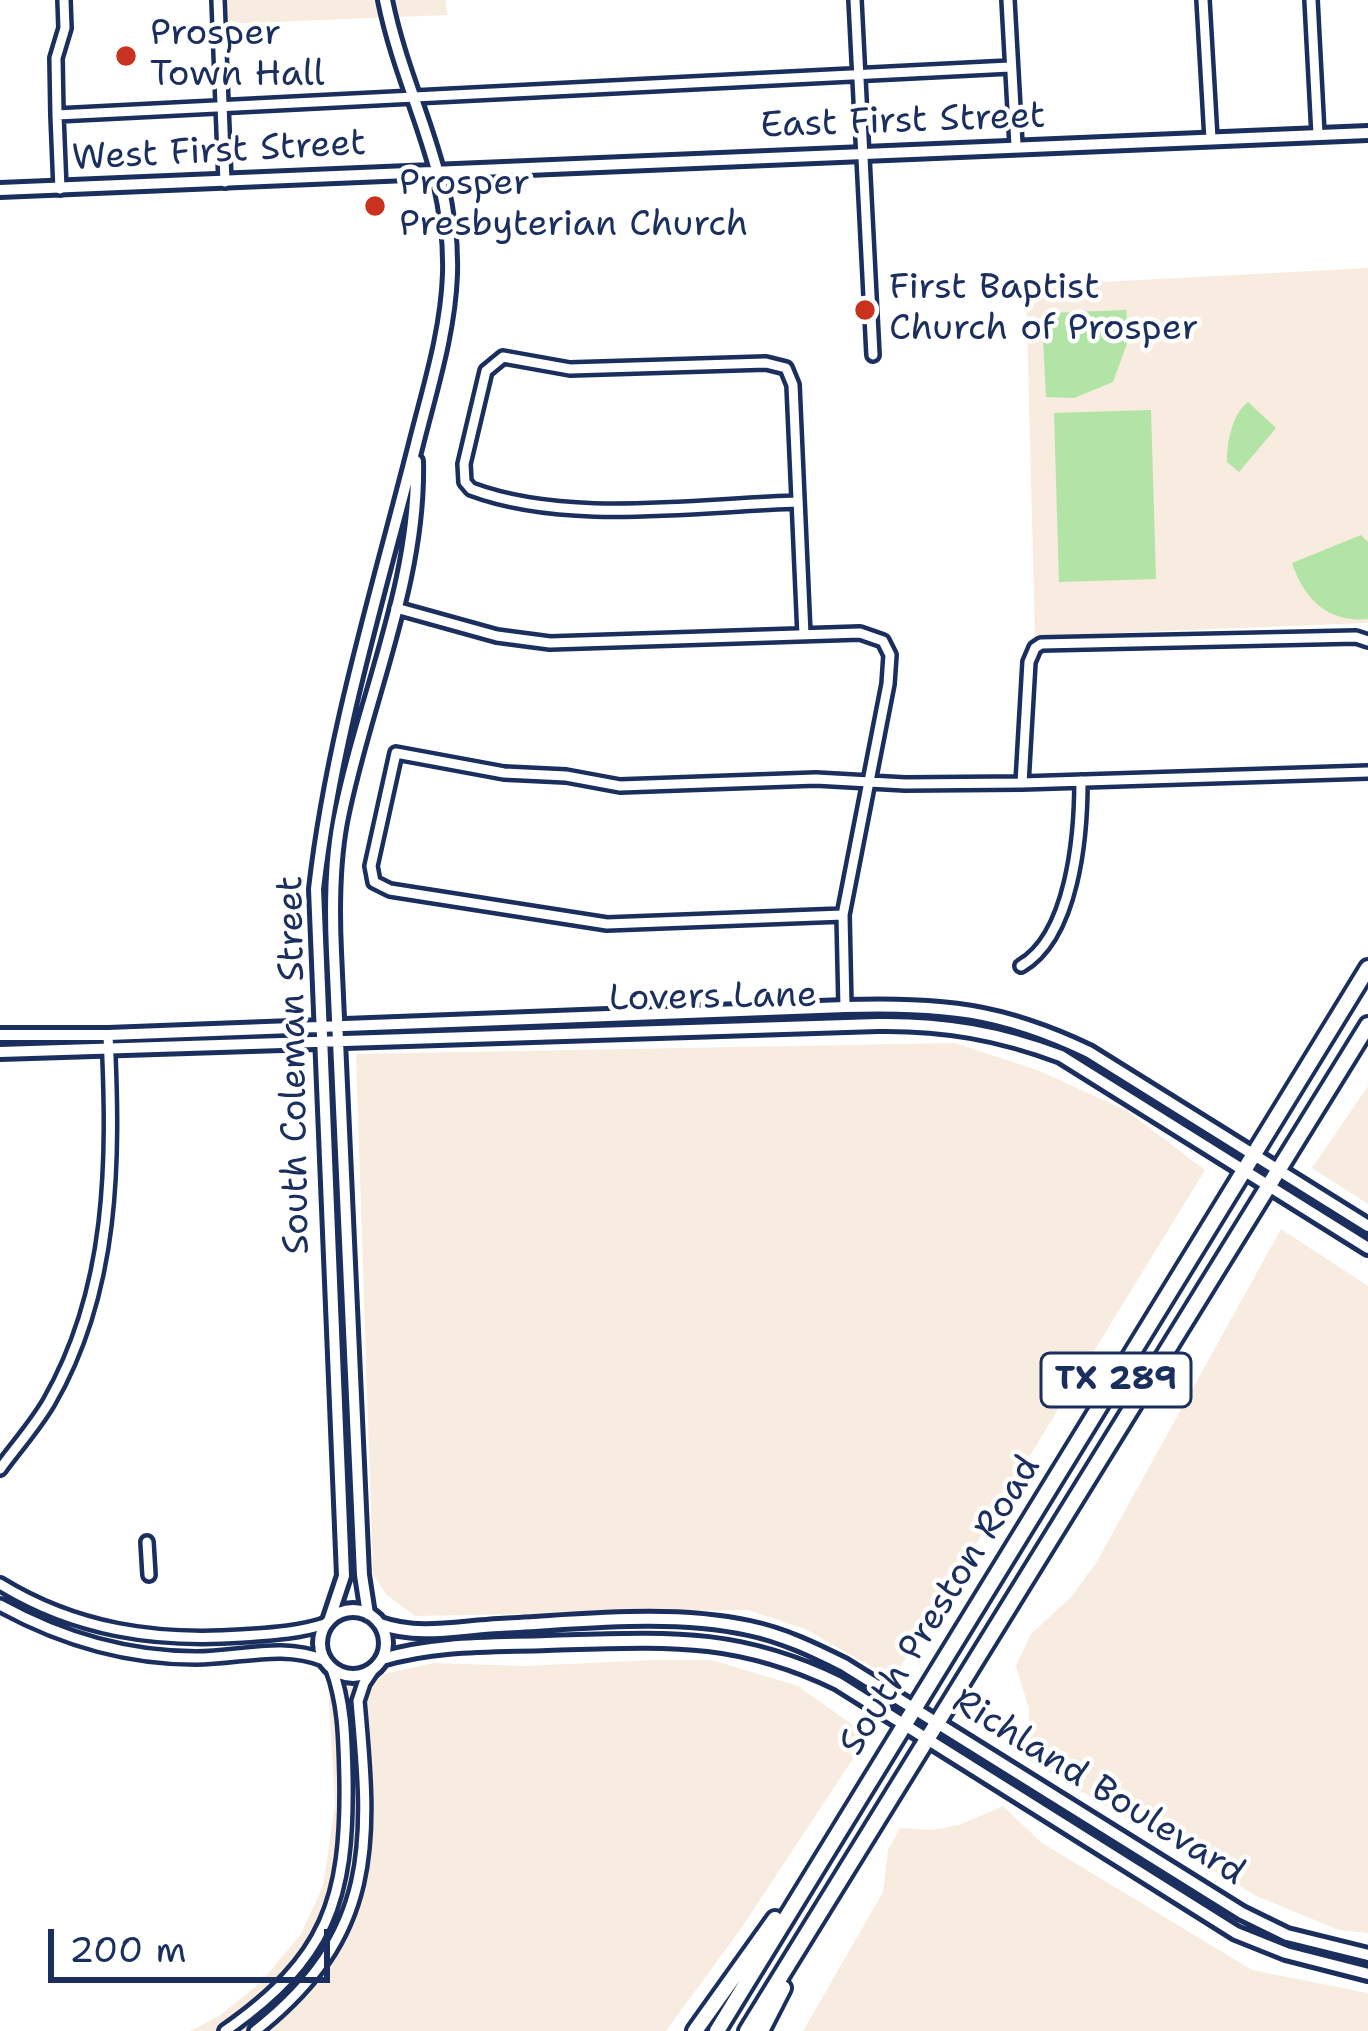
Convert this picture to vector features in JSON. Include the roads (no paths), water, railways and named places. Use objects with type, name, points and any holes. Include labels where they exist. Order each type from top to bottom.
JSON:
[{"type":"main road","name":"South Preston Road","points":[[717,2031],[1368,968]]},
{"type":"main road","name":"South Preston Road","points":[[747,2031],[1368,1025]]},
{"type":"main road","points":[[694,2031],[809,1878]]},
{"type":"main road","points":[[760,2031],[811,1930]]},
{"type":"street","points":[[60,189],[56,58],[65,28],[64,0]]},
{"type":"street","points":[[218,0],[225,182]]},
{"type":"street","name":"South Coleman Street","points":[[328,1621],[344,1576],[316,889],[326,806],[438,359],[450,274],[440,170],[385,0]]},
{"type":"street","points":[[855,0],[873,356]]},
{"type":"street","points":[[1008,0],[1016,146]]},
{"type":"street","points":[[1203,0],[1210,140]]},
{"type":"street","points":[[1311,0],[1318,134]]},
{"type":"street","points":[[57,116],[1010,67]]},
{"type":"street","name":"East First Street","points":[[440,170],[1368,133]]},
{"type":"street","name":"West First Street","points":[[0,190],[440,170]]},
{"type":"street","points":[[798,502],[578,508],[482,493],[465,482],[464,464],[486,371],[503,357],[570,369],[766,363],[786,368],[793,386],[804,635]]},
{"type":"street","name":"South Coleman Street","points":[[368,1614],[362,1575],[333,921],[337,844],[417,510],[416,446]]},
{"type":"street","points":[[377,602],[497,636],[550,643],[860,633],[883,641],[890,655],[888,684],[843,915],[845,1025]]},
{"type":"street","points":[[1022,783],[1029,662],[1035,648],[1049,643],[1356,637],[1368,641]]},
{"type":"street","points":[[843,915],[607,925],[390,890],[374,882],[371,866],[395,753],[504,773],[620,785],[816,779],[1022,783],[1368,772]]},
{"type":"street","points":[[1021,966],[1045,942],[1067,894],[1081,824],[1081,781]]},
{"type":"street","name":"Lovers Lane","points":[[0,1052],[340,1040],[845,1007],[928,1005],[985,1012],[1089,1052],[1368,1226]]},
{"type":"street","name":"Lovers Lane","points":[[0,1035],[340,1026],[921,1023],[963,1028],[1061,1056],[1368,1248]]},
{"type":"street","points":[[0,1469],[47,1406],[91,1298],[111,1177],[109,1035]]},
{"type":"street","points":[[329,1256],[349,1256]]},
{"type":"street","points":[[330,1271],[350,1270]]},
{"type":"street","points":[[338,1496],[359,1502]]},
{"type":"street","points":[[339,1510],[359,1502]]},
{"type":"street","points":[[147,1542],[149,1575]]},
{"type":"street","points":[[0,1584],[42,1607],[142,1636],[183,1640],[301,1632],[351,1610],[368,1614],[380,1624],[386,1642],[358,1701],[365,1840],[352,1910],[333,1948],[308,1982],[256,2031]]},
{"type":"street","points":[[0,1605],[83,1642],[129,1651],[198,1658],[291,1650],[353,1676],[378,1664]]},
{"type":"street","points":[[225,2031],[278,1989],[317,1940],[333,1908],[346,1851],[346,1772],[343,1704],[320,1638],[328,1621]]},
{"type":"street","name":"Richland Boulevard","points":[[380,1624],[409,1634],[673,1621],[752,1629],[824,1655],[1253,1919],[1287,1935],[1362,1954]]},
{"type":"street","points":[[540,1625],[542,1643]]},
{"type":"street","name":"Richland Boulevard","points":[[378,1664],[438,1645],[679,1639],[745,1647],[810,1669],[1236,1933],[1286,1953],[1368,1972]]},
{"type":"street","points":[[346,1772],[364,1771]]},
{"type":"street","points":[[1107,1850],[1116,1836]]},
{"type":"street","points":[[1352,1971],[1362,1954]]},
{"type":"place","name":"Prosper Town Hall","points":[[126,56]]},
{"type":"place","name":"Prosper Presbyterian Church","points":[[375,206]]},
{"type":"place","name":"First Baptist Church of Prosper","points":[[865,310]]}]
